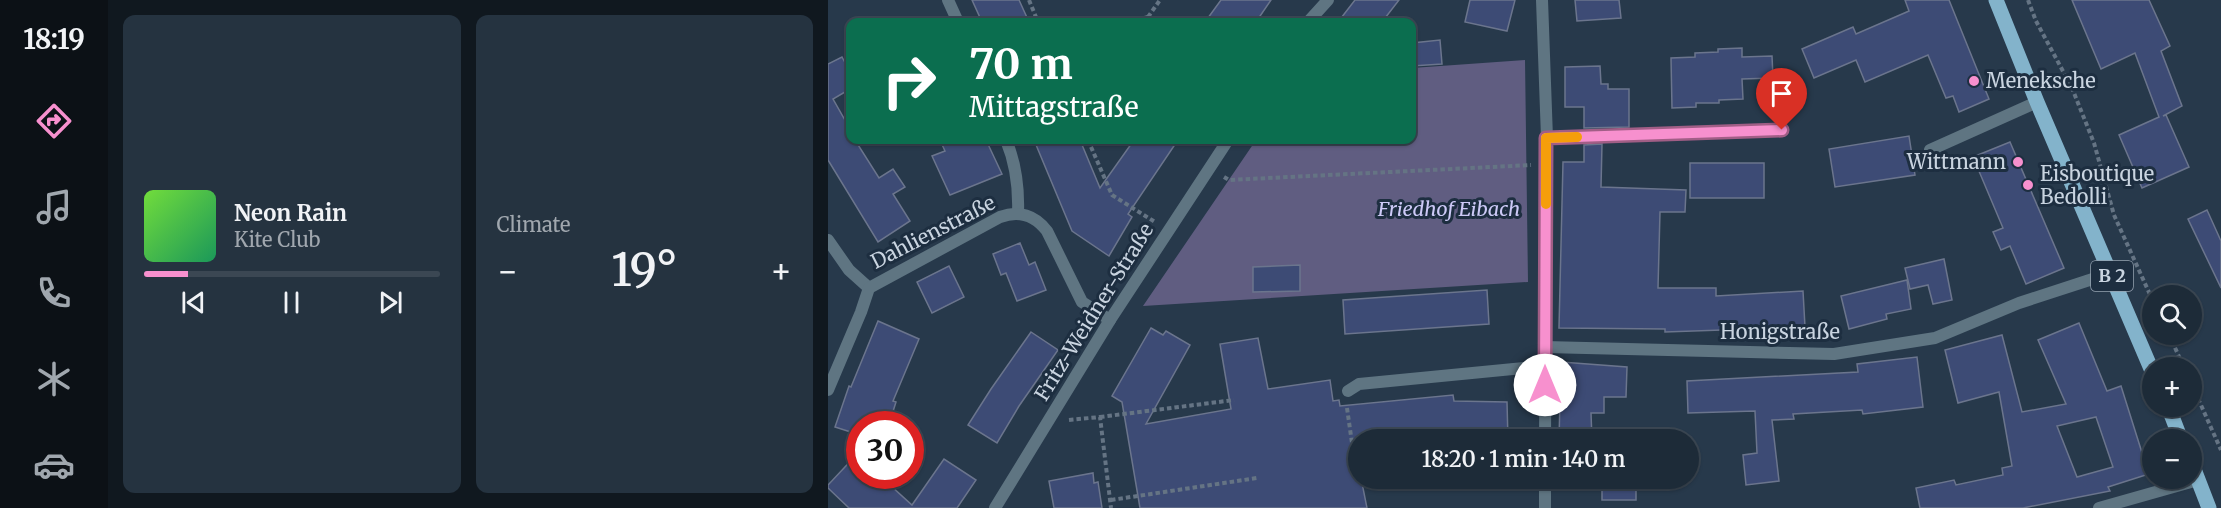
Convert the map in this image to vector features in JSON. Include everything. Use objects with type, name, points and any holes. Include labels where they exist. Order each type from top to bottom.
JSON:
[{"type":"main road","name":"B 2","points":[[1996,0],[2146,357]]},
{"type":"main road","points":[[2202,489],[2209,508]]},
{"type":"street","points":[[948,0],[956,18]]},
{"type":"street","points":[[1312,18],[1328,0]]},
{"type":"street","points":[[1542,0],[1546,138],[1545,429]]},
{"type":"street","points":[[1929,150],[2037,102]]},
{"type":"street","points":[[1546,138],[1782,130]]},
{"type":"street","points":[[1008,144],[1019,185],[1018,213],[1040,222],[1047,231],[1082,302],[1110,320]]},
{"type":"street","name":"Fritz-Weidner-Straße","points":[[995,508],[1110,320],[1225,144]]},
{"type":"street","name":"Dahlienstraße","points":[[828,390],[869,288],[1000,217],[1018,213]]},
{"type":"street","points":[[828,240],[849,270],[869,288]]},
{"type":"street","name":"Honigstraße","points":[[1545,347],[1834,354],[1935,338],[2019,303],[2111,273]]},
{"type":"street","points":[[1348,391],[1359,384],[1545,366]]},
{"type":"street","points":[[1545,489],[1545,508]]},
{"type":"street","points":[[2099,508],[2166,489]]},
{"type":"path","points":[[1029,0],[1036,18]]},
{"type":"path","points":[[1148,18],[1160,0]]},
{"type":"path","points":[[2028,0],[2036,21],[2072,88],[2094,143],[2114,215],[2146,285]]},
{"type":"path","points":[[1090,144],[1112,195],[1169,230]]},
{"type":"path","points":[[1209,169],[1229,180],[1546,165]]},
{"type":"path","points":[[1348,391],[1346,403],[1350,429]]},
{"type":"path","points":[[1047,423],[1234,400]]},
{"type":"path","points":[[2202,407],[2221,450]]},
{"type":"path","points":[[1100,417],[1112,508]]},
{"type":"path","points":[[1111,500],[1257,478]]},
{"type":"green space","name":"Friedhof Eibach","points":[[1525,60],[1528,282],[1143,306],[1253,144],[1416,144],[1416,68]]},
{"type":"building","points":[[972,0],[1019,0],[1027,18],[980,18]]},
{"type":"building","points":[[1221,0],[1271,0],[1259,18],[1208,18]]},
{"type":"building","points":[[1355,0],[1399,0],[1385,18],[1341,18]]},
{"type":"building","points":[[1470,0],[1515,0],[1507,31],[1465,22]]},
{"type":"building","points":[[1575,0],[1619,0],[1621,18],[1577,21]]},
{"type":"building","points":[[1905,0],[1949,0],[1989,99],[1959,112],[1953,96],[1946,98],[1928,55],[1865,82],[1856,60],[1814,78],[1802,49],[1853,27],[1856,34],[1909,11]]},
{"type":"building","points":[[2072,0],[2149,0],[2170,46],[2161,51],[2182,106],[2163,116],[2166,115],[2189,167],[2142,188],[2119,135],[2159,117],[2135,53],[2101,69]]},
{"type":"building","points":[[1440,40],[1442,64],[1416,66],[1416,43]]},
{"type":"building","points":[[1742,48],[1742,57],[1772,56],[1773,78],[1742,79],[1743,99],[1719,100],[1719,103],[1696,103],[1696,107],[1672,108],[1671,58],[1695,57],[1695,53],[1718,52],[1718,49]]},
{"type":"building","points":[[842,57],[846,64],[846,91],[833,99],[846,122],[846,144],[858,144],[879,178],[893,169],[905,187],[893,194],[910,221],[878,242],[828,160],[828,64]]},
{"type":"building","points":[[1600,66],[1601,84],[1608,84],[1608,89],[1629,89],[1629,127],[1584,128],[1584,107],[1565,107],[1565,67]]},
{"type":"building","points":[[1909,136],[1915,175],[1835,187],[1829,149]]},
{"type":"building","points":[[2010,142],[2064,268],[2026,284],[2010,246],[2001,250],[1993,232],[2003,228],[1973,157]]},
{"type":"building","points":[[942,144],[988,144],[1002,174],[950,195],[932,156],[945,151]]},
{"type":"building","points":[[1036,144],[1082,144],[1100,188],[1131,144],[1175,144],[1128,214],[1132,217],[1109,256],[1072,231]]},
{"type":"building","points":[[1602,144],[1601,187],[1686,190],[1685,212],[1660,212],[1658,288],[1716,288],[1716,296],[1803,291],[1805,327],[1665,332],[1665,329],[1559,328],[1563,162],[1584,162],[1584,145]]},
{"type":"building","points":[[1690,163],[1764,163],[1764,198],[1690,198]]},
{"type":"building","points":[[2207,210],[2221,241],[2221,288],[2188,219]]},
{"type":"building","points":[[1020,243],[1029,265],[1035,262],[1046,290],[1017,301],[1006,273],[1001,275],[993,254]]},
{"type":"building","points":[[1944,259],[1952,300],[1933,304],[1928,285],[1910,289],[1905,268]]},
{"type":"building","points":[[1300,265],[1300,291],[1253,292],[1253,267]]},
{"type":"building","points":[[949,266],[964,297],[932,313],[917,282]]},
{"type":"building","points":[[1907,280],[1911,309],[1886,314],[1887,319],[1849,329],[1841,296]]},
{"type":"building","points":[[1487,290],[1489,324],[1345,334],[1343,300]]},
{"type":"building","points":[[878,321],[919,339],[893,401],[896,402],[893,411],[846,411],[846,431],[835,427],[849,386],[851,387]]},
{"type":"building","points":[[2079,323],[2107,391],[2121,386],[2142,453],[2142,476],[2108,487],[2110,491],[2023,508],[1920,508],[1916,488],[1954,480],[1956,485],[2003,475],[2002,468],[2012,466],[1999,392],[1958,403],[1945,350],[2002,335],[2022,412],[2066,404],[2038,340]],"holes":[[[2096,417],[2113,467],[2077,477],[2057,426]]]},
{"type":"building","points":[[1151,328],[1163,335],[1166,331],[1190,345],[1146,424],[1231,409],[1220,344],[1258,338],[1268,389],[1330,380],[1333,401],[1339,400],[1340,406],[1453,395],[1454,401],[1507,402],[1508,429],[1348,429],[1348,489],[1363,489],[1367,508],[1140,508],[1122,402],[1112,396]]},
{"type":"building","points":[[1031,332],[1058,350],[1019,406],[997,443],[968,425]]},
{"type":"building","points":[[1917,357],[1923,407],[1863,414],[1862,410],[1793,414],[1794,419],[1772,420],[1779,481],[1746,485],[1743,455],[1757,453],[1755,411],[1688,413],[1687,381],[1858,372],[1857,364]]},
{"type":"building","points":[[1561,362],[1627,367],[1626,397],[1604,397],[1604,413],[1591,413],[1592,429],[1559,429]]},
{"type":"building","points":[[944,459],[976,480],[957,508],[849,508],[828,488],[828,485],[846,466],[846,489],[894,489],[912,505]]},
{"type":"building","points":[[1093,473],[1094,483],[1098,482],[1102,508],[1054,508],[1049,481]]},
{"type":"building","points":[[1602,489],[1636,489],[1636,500],[1602,500]]},
{"type":"slow traffic","points":[[1546,204],[1546,138],[1577,137]]},
{"type":"place","name":"Meneksche","points":[[1974,81]]},
{"type":"place","name":"Wittmann","points":[[2018,162]]},
{"type":"place","name":"Eisboutique Bedolli","points":[[2028,185]]},
{"type":"route","points":[[1545,385],[1546,138],[1782,130]]}]
